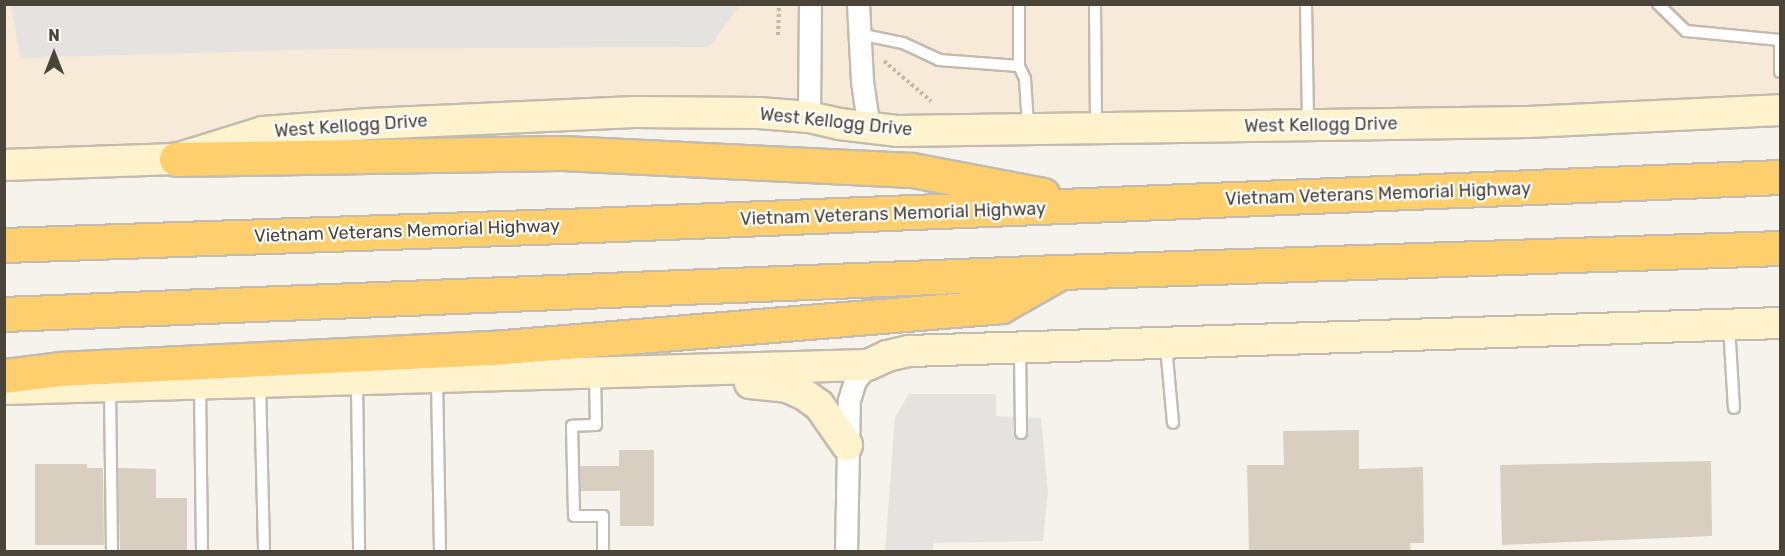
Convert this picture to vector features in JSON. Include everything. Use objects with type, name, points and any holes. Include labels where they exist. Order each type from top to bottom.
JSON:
[{"type":"highway","points":[[176,159],[562,153],[912,170],[1101,206]]},
{"type":"highway","name":"Vietnam Veterans Memorial Highway","points":[[4,245],[1101,206],[1780,177]]},
{"type":"highway","points":[[4,314],[1061,272],[1780,248]]},
{"type":"highway","points":[[4,376],[60,369],[504,347],[1001,306],[1061,272]]},
{"type":"main road","name":"West Kellogg Drive","points":[[4,165],[176,159],[262,132],[369,124],[634,112],[759,113],[809,117],[869,129],[897,131],[1528,122],[1780,110]]},
{"type":"main road","points":[[4,389],[868,365],[887,356],[909,351],[1780,323]]},
{"type":"main road","points":[[649,372],[787,387],[805,395],[819,405],[847,445]]},
{"type":"street","points":[[809,117],[810,4]]},
{"type":"street","points":[[858,4],[862,81],[869,129]]},
{"type":"street","points":[[846,552],[849,400],[855,380],[868,365]]},
{"type":"lane","points":[[1019,4],[1018,66],[1025,79],[1028,129]]},
{"type":"lane","points":[[1095,4],[1096,128]]},
{"type":"lane","points":[[1306,4],[1308,125]]},
{"type":"lane","points":[[1658,4],[1686,30],[1780,40],[1780,72]]},
{"type":"lane","points":[[859,34],[903,43],[939,60],[1018,66]]},
{"type":"lane","points":[[1729,325],[1734,408]]},
{"type":"lane","points":[[1166,343],[1173,423]]},
{"type":"lane","points":[[1020,348],[1021,433]]},
{"type":"lane","points":[[595,373],[596,425],[572,426],[574,516],[603,516],[603,552]]},
{"type":"lane","points":[[437,377],[440,552]]},
{"type":"lane","points":[[357,380],[359,552]]},
{"type":"lane","points":[[260,382],[264,552]]},
{"type":"lane","points":[[200,384],[202,552]]},
{"type":"lane","points":[[111,386],[112,552]]},
{"type":"path","points":[[778,35],[779,4]]},
{"type":"shaded area","points":[[11,4],[740,5],[709,47],[329,49],[20,58]]},
{"type":"shaded area","points":[[4,5],[1780,5],[1780,98],[1308,125],[809,117],[263,132],[176,159],[5,165]]},
{"type":"shaded area","points":[[909,394],[996,394],[996,416],[1041,418],[1048,491],[1043,541],[933,543],[933,551],[885,552],[895,417]]},
{"type":"building","points":[[1359,430],[1359,469],[1423,467],[1424,543],[1410,543],[1411,552],[1249,552],[1247,465],[1284,465],[1283,431]]},
{"type":"building","points":[[619,450],[654,450],[654,526],[620,526],[620,491],[581,491],[580,466],[619,466]]},
{"type":"building","points":[[1711,461],[1712,536],[1502,545],[1500,465]]},
{"type":"building","points":[[35,464],[87,464],[87,468],[103,468],[104,545],[35,545]]},
{"type":"building","points":[[118,468],[156,469],[156,498],[187,498],[187,552],[120,552]]}]
